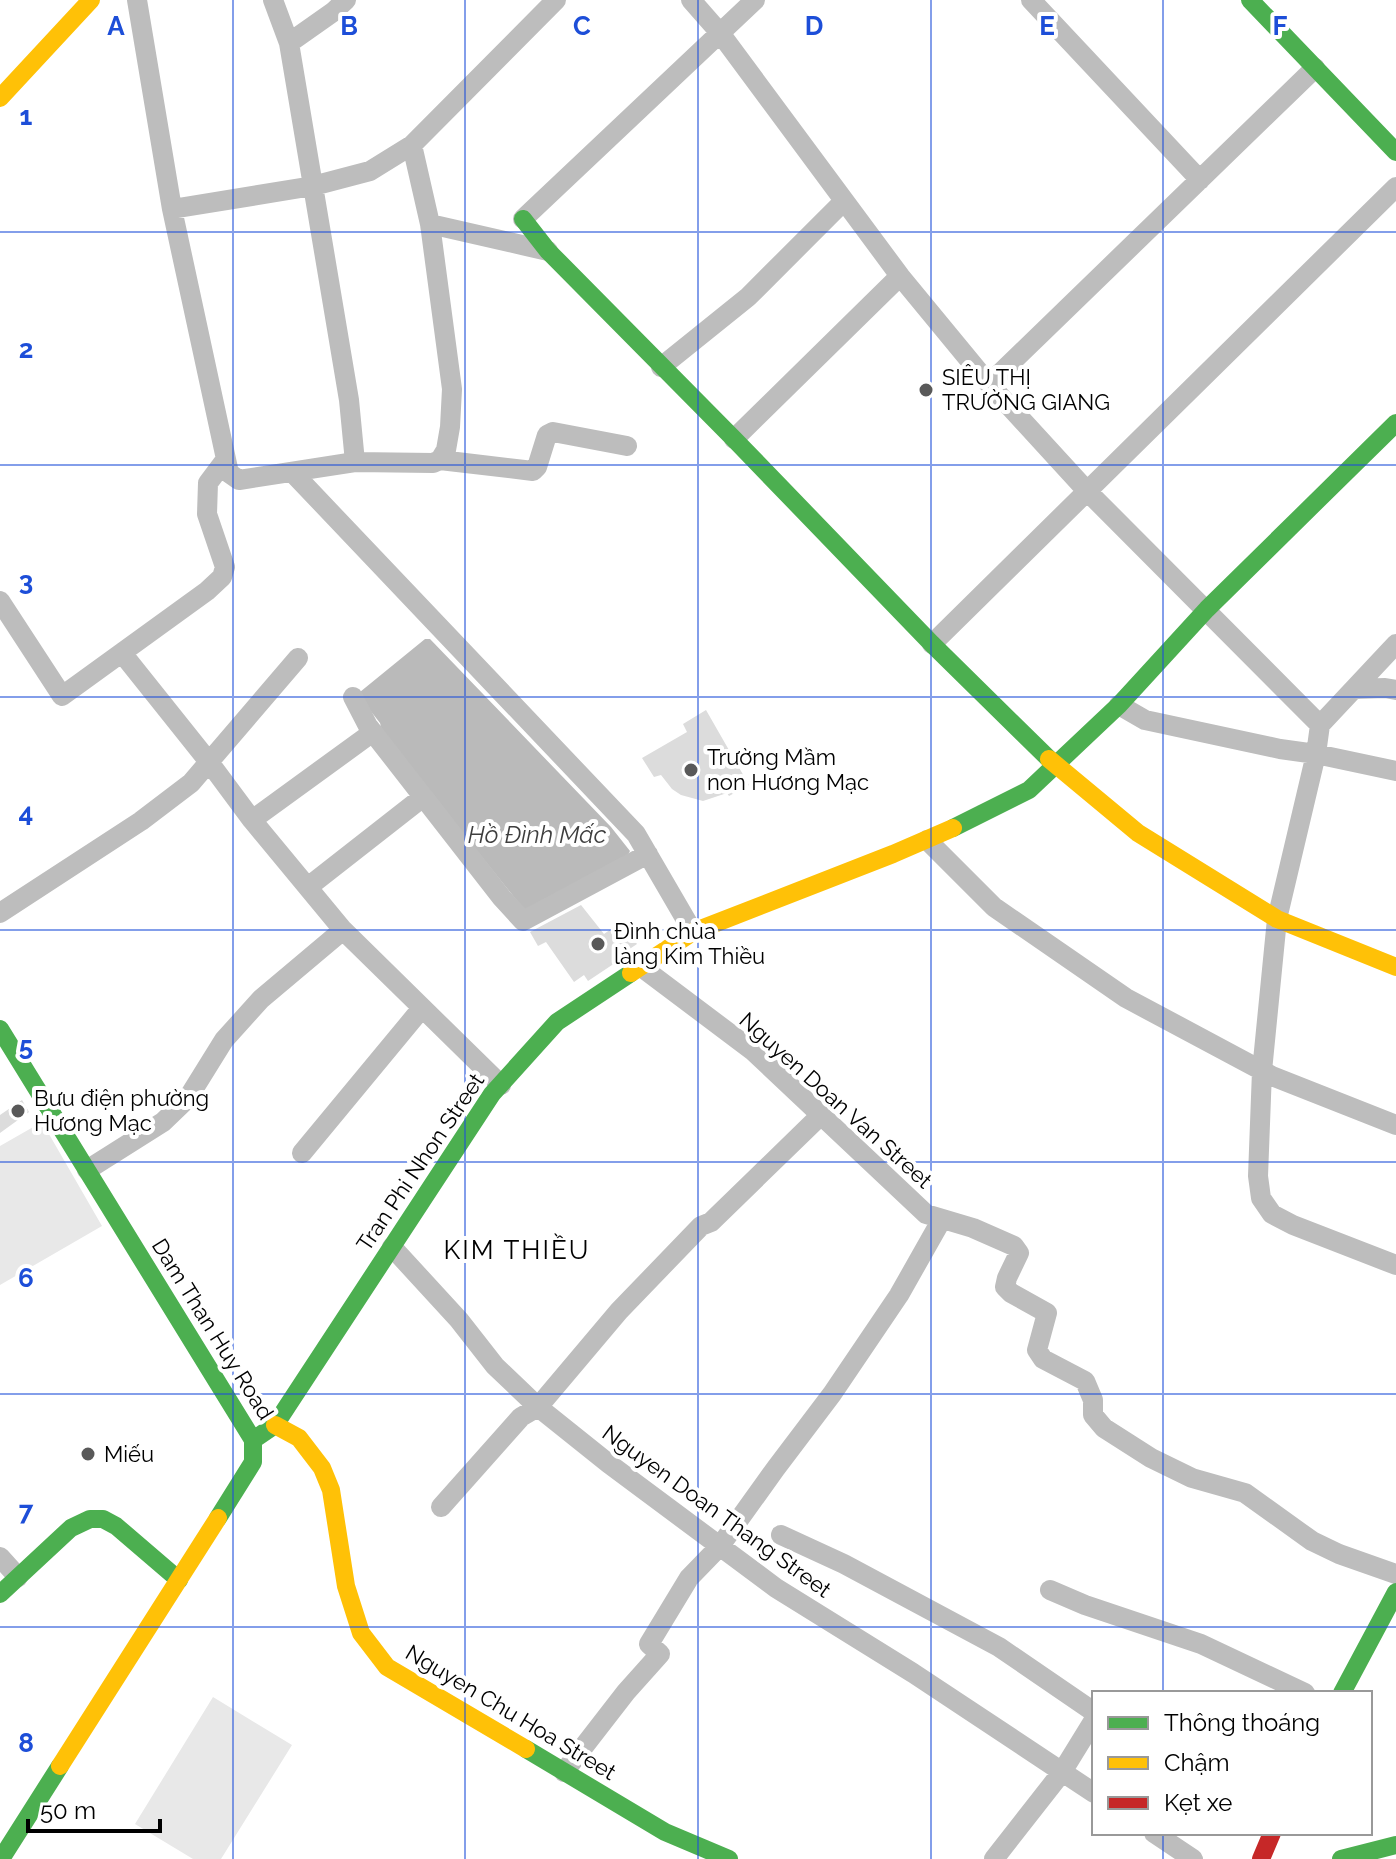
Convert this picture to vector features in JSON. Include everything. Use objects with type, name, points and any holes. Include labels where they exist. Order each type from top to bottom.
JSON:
[{"type":"street","points":[[1,95],[91,0]]},
{"type":"street","points":[[137,0],[172,209],[229,473],[239,480],[355,462],[433,463],[440,460],[533,471],[547,435],[553,432],[627,446]]},
{"type":"street","points":[[273,0],[289,43],[349,400],[355,462]]},
{"type":"street","points":[[289,43],[346,0]]},
{"type":"street","points":[[172,209],[313,186],[370,171],[412,145],[556,0]]},
{"type":"street","points":[[691,0],[720,33],[900,276],[989,384],[1087,491],[1320,725]]},
{"type":"street","points":[[755,0],[523,219],[548,251],[661,367],[1055,765],[1138,833],[1277,919],[1396,967]]},
{"type":"street","points":[[1031,0],[1200,180]]},
{"type":"street","points":[[1250,0],[1396,152]]},
{"type":"street","points":[[989,384],[1315,68]]},
{"type":"street","points":[[412,145],[430,224],[453,399],[446,450],[440,460]]},
{"type":"street","points":[[932,644],[1396,187]]},
{"type":"street","points":[[661,367],[748,297],[844,201]]},
{"type":"street","points":[[430,224],[548,251]]},
{"type":"street","points":[[734,439],[900,276]]},
{"type":"street","name":"Tran Phi Nhon Street","points":[[253,1440],[275,1425],[492,1094],[557,1022],[693,932],[927,840],[1029,790],[1119,705],[1207,609],[1396,423]]},
{"type":"street","points":[[0,601],[62,696],[222,577],[225,567],[207,514],[208,483],[226,459]]},
{"type":"street","points":[[293,473],[636,834],[693,932]]},
{"type":"street","points":[[1396,644],[1320,725],[1277,919],[1262,1071],[1258,1176],[1261,1198],[1272,1214],[1396,1265]]},
{"type":"street","points":[[122,653],[252,820],[343,930],[501,1085]]},
{"type":"street","points":[[0,913],[141,821],[191,783],[298,658]]},
{"type":"street","points":[[1354,689],[1396,690]]},
{"type":"street","points":[[353,697],[373,732],[523,921],[648,854]]},
{"type":"street","points":[[1119,705],[1145,720],[1396,771]]},
{"type":"street","points":[[252,820],[373,732]]},
{"type":"street","points":[[308,887],[423,797]]},
{"type":"street","points":[[927,840],[994,907],[1126,998],[1262,1071],[1396,1125]]},
{"type":"street","points":[[87,1170],[163,1122],[188,1098],[224,1040],[261,999],[343,930]]},
{"type":"street","name":"Nguyen Doan Van Street","points":[[640,966],[753,1051],[926,1214],[973,1228],[1014,1246],[1019,1253],[1005,1287],[1047,1313],[1037,1350],[1043,1359],[1085,1381],[1093,1400],[1093,1415],[1104,1428],[1151,1458],[1192,1478],[1245,1493],[1312,1541],[1396,1574]]},
{"type":"street","points":[[302,1153],[422,1008]]},
{"type":"street","name":"Dam Than Huy Road","points":[[0,1029],[253,1440],[253,1462],[179,1580],[8,1831],[1,1859]]},
{"type":"street","points":[[441,1507],[521,1417],[538,1407],[619,1311],[701,1226],[711,1222],[821,1115]]},
{"type":"street","points":[[564,1772],[660,1654],[649,1644],[689,1578],[720,1546],[832,1394],[899,1295],[942,1219]]},
{"type":"street","name":"Nguyen Doan Thang Street","points":[[392,1247],[459,1320],[495,1366],[538,1407],[608,1463],[776,1588],[913,1673],[1092,1792]]},
{"type":"street","name":"Nguyen Chu Hoa Street","points":[[275,1425],[299,1438],[322,1468],[331,1490],[346,1586],[361,1633],[387,1667],[665,1832],[729,1859]]},
{"type":"street","points":[[0,1594],[71,1528],[90,1519],[103,1519],[116,1526],[179,1580]]},
{"type":"street","points":[[781,1535],[844,1564],[999,1647],[1092,1711]]},
{"type":"street","points":[[0,1557],[18,1577]]},
{"type":"street","points":[[1050,1590],[1099,1611],[1201,1644],[1301,1691]]},
{"type":"street","points":[[1343,1691],[1396,1592]]},
{"type":"street","points":[[994,1859],[1062,1772],[1092,1723]]},
{"type":"street","points":[[1157,1835],[1193,1859]]},
{"type":"street","points":[[1261,1859],[1271,1835]]},
{"type":"street","points":[[1341,1859],[1396,1845]]},
{"type":"shaded area","points":[[42,1122],[102,1226],[0,1285],[0,1146]]},
{"type":"shaded area","points":[[213,1697],[292,1745],[221,1859],[193,1859],[135,1824]]},
{"type":"water","name":"Hồ Đình Mấc","points":[[425,639],[430,639],[611,827],[630,851],[627,856],[526,912],[383,734],[380,723],[359,696]]},
{"type":"building","points":[[706,710],[749,785],[729,796],[727,793],[703,801],[681,795],[661,775],[654,777],[642,758],[687,732],[683,724]]},
{"type":"building","points":[[581,905],[604,934],[621,922],[637,944],[588,981],[584,975],[574,982],[546,942],[538,946],[530,932]]},
{"type":"building","name":"Bưu điện phường Hương Mạc","points":[[22,1100],[29,1112],[0,1133],[0,1115]]},
{"type":"traffic: fast","points":[[1250,0],[1396,152]]},
{"type":"traffic: fast","points":[[523,219],[548,251],[932,644],[1049,759]]},
{"type":"traffic: fast","points":[[953,828],[1029,790],[1119,705],[1207,609],[1396,423]]},
{"type":"traffic: fast","points":[[253,1440],[275,1425],[492,1094],[557,1022],[631,973]]},
{"type":"traffic: fast","points":[[0,1029],[253,1440],[253,1462],[218,1518]]},
{"type":"traffic: fast","points":[[0,1594],[71,1528],[90,1519],[103,1519],[116,1526],[179,1580]]},
{"type":"traffic: fast","points":[[1343,1691],[1396,1592]]},
{"type":"traffic: fast","points":[[526,1749],[665,1832],[729,1859]]},
{"type":"traffic: fast","points":[[1,1859],[60,1766]]},
{"type":"traffic: fast","points":[[1341,1859],[1396,1845]]},
{"type":"traffic: slow","points":[[0,98],[91,0]]},
{"type":"traffic: slow","points":[[1049,759],[1138,833],[1277,919],[1396,967]]},
{"type":"traffic: slow","points":[[631,973],[693,932],[953,828]]},
{"type":"traffic: slow","points":[[275,1425],[299,1438],[322,1468],[331,1490],[346,1586],[361,1633],[387,1667],[526,1749]]},
{"type":"traffic: slow","points":[[60,1766],[218,1518]]},
{"type":"traffic: jam","points":[[1261,1859],[1271,1835]]},
{"type":"place","name":"SIÊU THỊ TRƯỜNG GIANG","points":[[926,390]]},
{"type":"place","name":"Trường Mầm non Hương Mạc","points":[[691,770]]},
{"type":"place","name":"Đình chùa làng Kim Thiều","points":[[598,944]]},
{"type":"place","name":"Bưu điện phường Hương Mạc","points":[[18,1111]]},
{"type":"place","name":"Miếu","points":[[88,1454]]},
{"type":"district","name":"KIM THIỀU","points":[[517,1250]]}]
